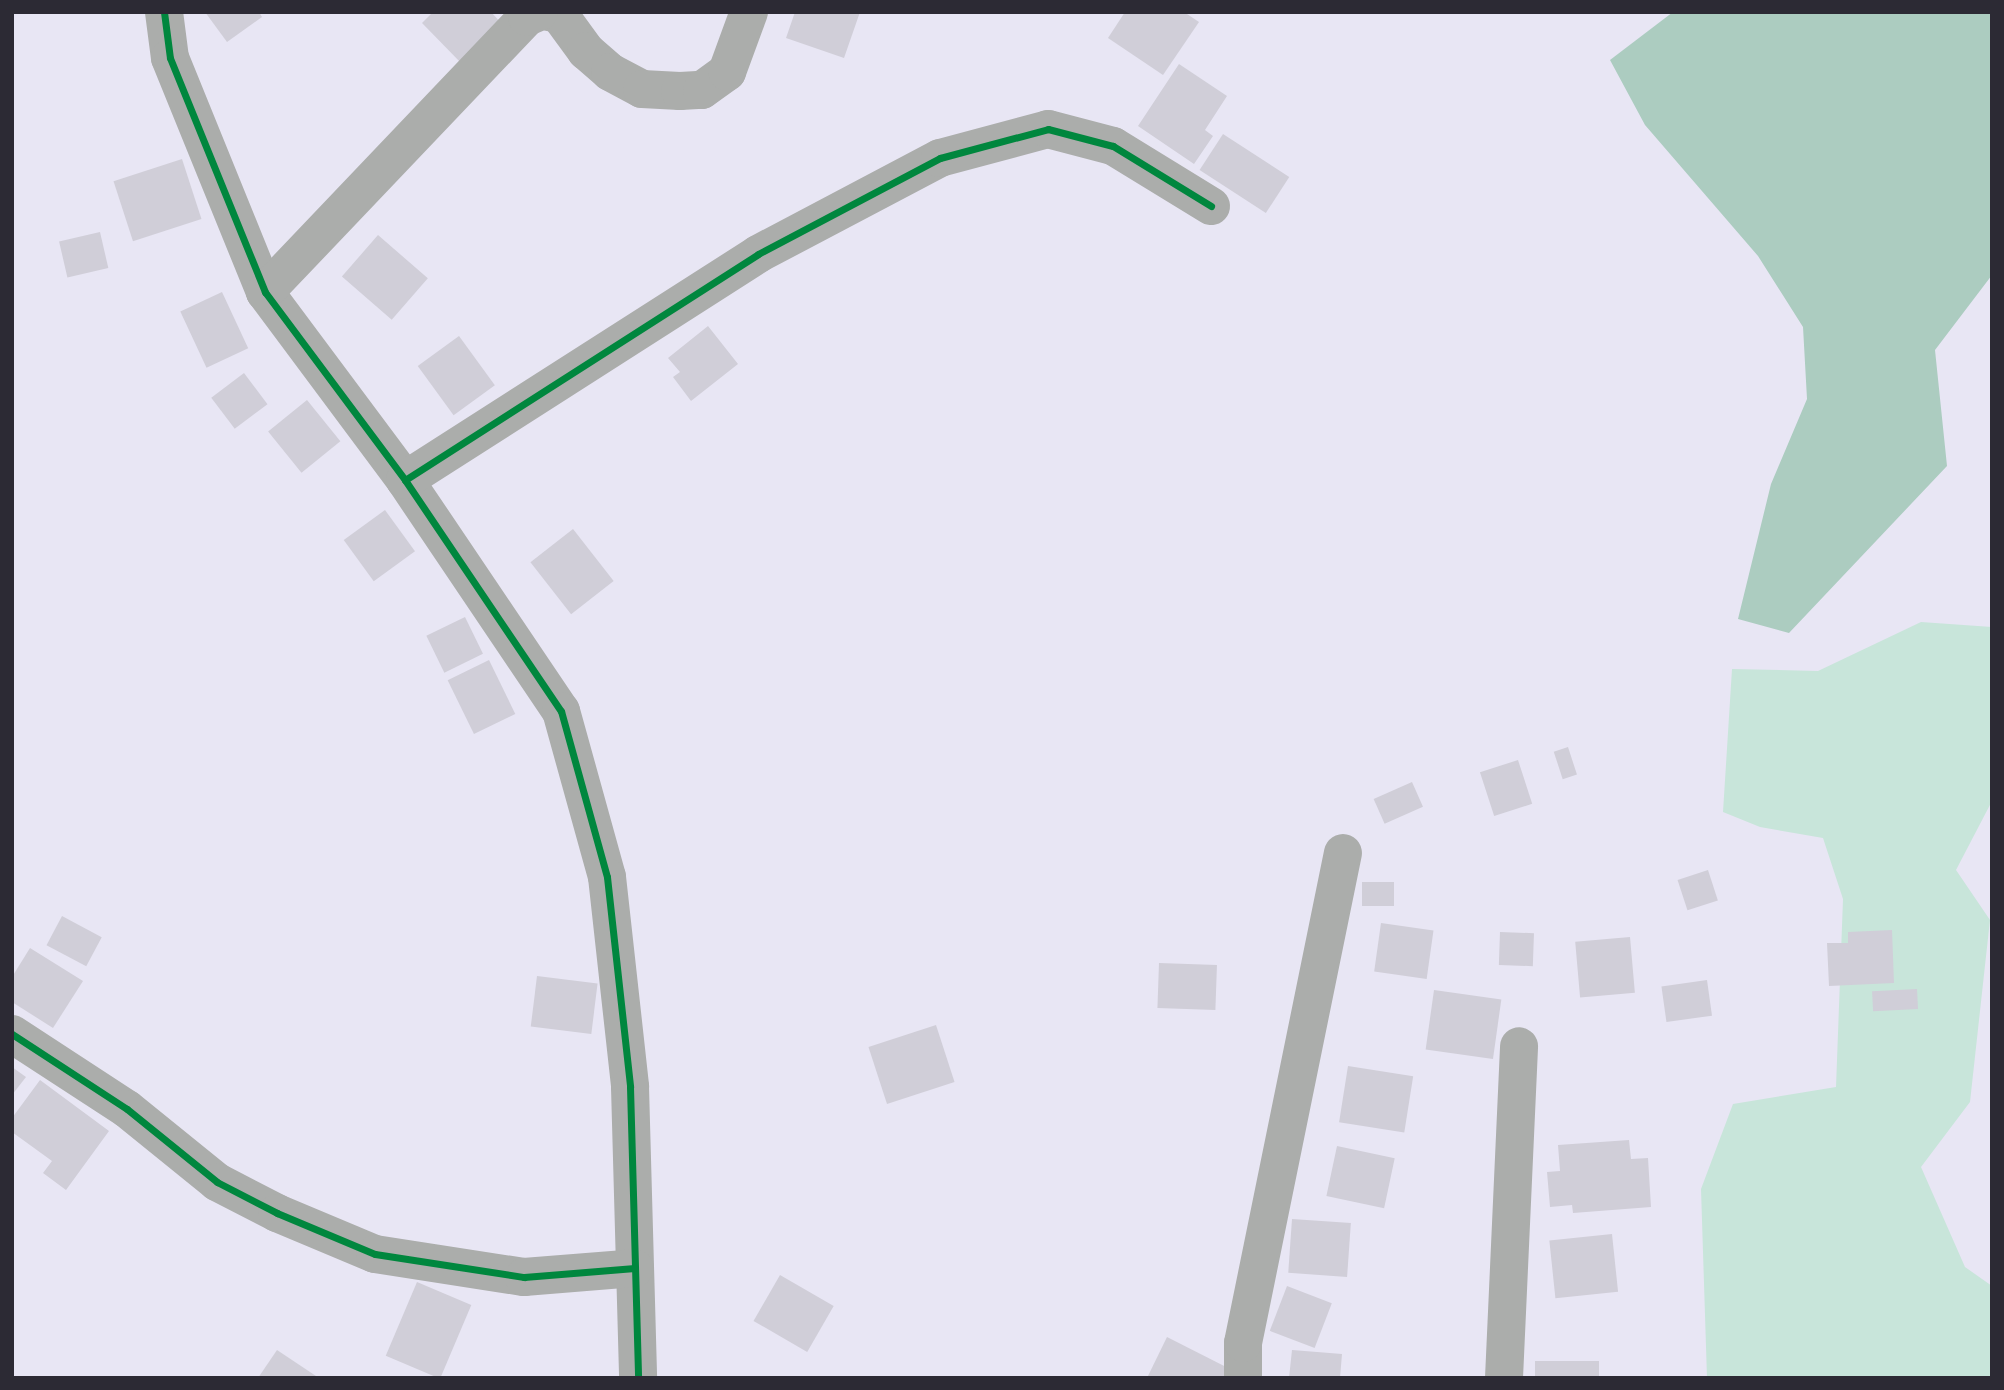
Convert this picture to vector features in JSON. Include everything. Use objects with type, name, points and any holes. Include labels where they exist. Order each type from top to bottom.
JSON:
[{"type":"street","points":[[164,12],[170,58],[265,292],[405,480],[561,711],[607,877],[630,1087],[638,1378]]},
{"type":"street","points":[[265,292],[527,17],[539,12]]},
{"type":"street","points":[[549,12],[559,15],[586,51],[610,72],[642,89],[680,91],[702,90],[727,72],[749,12]]},
{"type":"street","points":[[405,480],[758,254],[940,159],[1048,129],[1113,146],[1211,206]]},
{"type":"street","points":[[1242,1378],[1242,1343],[1343,853]]},
{"type":"street","points":[[12,1034],[127,1110],[217,1182],[277,1213],[375,1254],[524,1277],[635,1268]]},
{"type":"street","points":[[1504,1378],[1519,1046]]},
{"type":"green space","points":[[1673,12],[1992,12],[1992,275],[1935,350],[1947,466],[1789,633],[1738,619],[1771,484],[1807,399],[1803,327],[1758,256],[1645,125],[1610,60]]},
{"type":"green space","points":[[1921,622],[1992,627],[1992,801],[1956,870],[1990,920],[1970,1102],[1921,1167],[1965,1267],[1992,1286],[1992,1378],[1707,1378],[1701,1189],[1733,1104],[1836,1087],[1843,899],[1823,838],[1760,827],[1723,812],[1732,669],[1818,671]]},
{"type":"building","points":[[205,12],[259,12],[262,17],[227,42]]},
{"type":"building","points":[[433,12],[491,12],[503,25],[462,64],[422,23]]},
{"type":"building","points":[[795,12],[860,12],[844,58],[786,38]]},
{"type":"building","points":[[1125,12],[1184,12],[1199,22],[1163,75],[1108,38]]},
{"type":"building","points":[[1179,64],[1227,96],[1205,130],[1213,136],[1194,164],[1138,126]]},
{"type":"building","points":[[1223,134],[1289,177],[1266,213],[1200,170]]},
{"type":"building","points":[[182,159],[201,219],[133,241],[114,181]]},
{"type":"building","points":[[100,232],[108,268],[67,277],[59,241]]},
{"type":"building","points":[[378,235],[428,278],[392,320],[342,277]]},
{"type":"building","points":[[222,292],[248,348],[207,368],[180,311]]},
{"type":"building","points":[[708,326],[738,364],[691,401],[673,377],[680,372],[668,358]]},
{"type":"building","points":[[459,336],[495,385],[454,415],[418,366]]},
{"type":"building","points":[[244,373],[267,404],[235,429],[211,398]]},
{"type":"building","points":[[307,400],[340,441],[301,473],[268,431]]},
{"type":"building","points":[[385,510],[415,551],[374,581],[344,540]]},
{"type":"building","points":[[573,529],[614,581],[571,614],[530,562]]},
{"type":"building","points":[[465,617],[483,654],[444,673],[426,636]]},
{"type":"building","points":[[489,660],[515,714],[474,734],[448,680]]},
{"type":"building","points":[[1568,747],[1577,775],[1563,779],[1554,752]]},
{"type":"building","points":[[1518,760],[1532,804],[1494,816],[1480,772]]},
{"type":"building","points":[[1412,782],[1423,807],[1385,824],[1374,799]]},
{"type":"building","points":[[1708,870],[1718,900],[1687,910],[1678,880]]},
{"type":"building","points":[[1362,882],[1394,882],[1394,906],[1362,906]]},
{"type":"building","points":[[62,916],[102,937],[86,966],[47,945]]},
{"type":"building","points":[[1381,923],[1433,930],[1427,979],[1374,972]]},
{"type":"building","points":[[1892,930],[1894,983],[1829,986],[1827,943],[1848,943],[1848,932]]},
{"type":"building","points":[[1500,932],[1534,933],[1533,966],[1499,965]]},
{"type":"building","points":[[1630,937],[1635,993],[1580,998],[1575,942]]},
{"type":"building","points":[[30,948],[83,981],[53,1028],[12,1002],[12,977]]},
{"type":"building","points":[[1159,963],[1217,965],[1215,1010],[1157,1008]]},
{"type":"building","points":[[537,976],[598,983],[591,1034],[531,1027]]},
{"type":"building","points":[[1707,980],[1712,1016],[1666,1022],[1661,986]]},
{"type":"building","points":[[1917,989],[1918,1009],[1873,1011],[1872,991]]},
{"type":"building","points":[[1434,990],[1501,999],[1493,1059],[1426,1049]]},
{"type":"building","points":[[936,1025],[955,1082],[887,1104],[868,1047]]},
{"type":"building","points":[[1348,1066],[1413,1076],[1404,1133],[1339,1122]]},
{"type":"building","points":[[12,1067],[26,1077],[12,1095]]},
{"type":"building","points":[[40,1080],[109,1131],[66,1190],[43,1173],[52,1161],[12,1132],[12,1118]]},
{"type":"building","points":[[1629,1140],[1631,1159],[1648,1158],[1651,1207],[1573,1213],[1572,1205],[1550,1207],[1547,1172],[1560,1171],[1558,1145]]},
{"type":"building","points":[[1337,1146],[1395,1158],[1384,1208],[1326,1196]]},
{"type":"building","points":[[1292,1219],[1351,1223],[1347,1277],[1288,1273]]},
{"type":"building","points":[[1612,1234],[1618,1292],[1555,1298],[1549,1241]]},
{"type":"building","points":[[780,1275],[834,1306],[807,1352],[754,1321]]},
{"type":"building","points":[[417,1282],[471,1305],[440,1378],[386,1356]]},
{"type":"building","points":[[1287,1286],[1332,1303],[1315,1348],[1270,1331]]},
{"type":"building","points":[[1167,1337],[1234,1371],[1230,1378],[1147,1378]]},
{"type":"building","points":[[277,1350],[319,1378],[258,1378]]},
{"type":"building","points":[[1292,1350],[1342,1354],[1340,1378],[1289,1378]]},
{"type":"building","points":[[1535,1361],[1599,1361],[1599,1378],[1535,1378]]},
{"type":"cycle path","points":[[164,12],[170,58],[265,292],[405,480],[561,711],[607,877],[630,1087],[638,1378]]},
{"type":"cycle path","points":[[405,480],[758,254],[940,158],[1048,129],[1113,146],[1211,206]]},
{"type":"cycle path","points":[[12,1034],[127,1109],[217,1182],[277,1213],[375,1254],[524,1277],[635,1268]]}]
